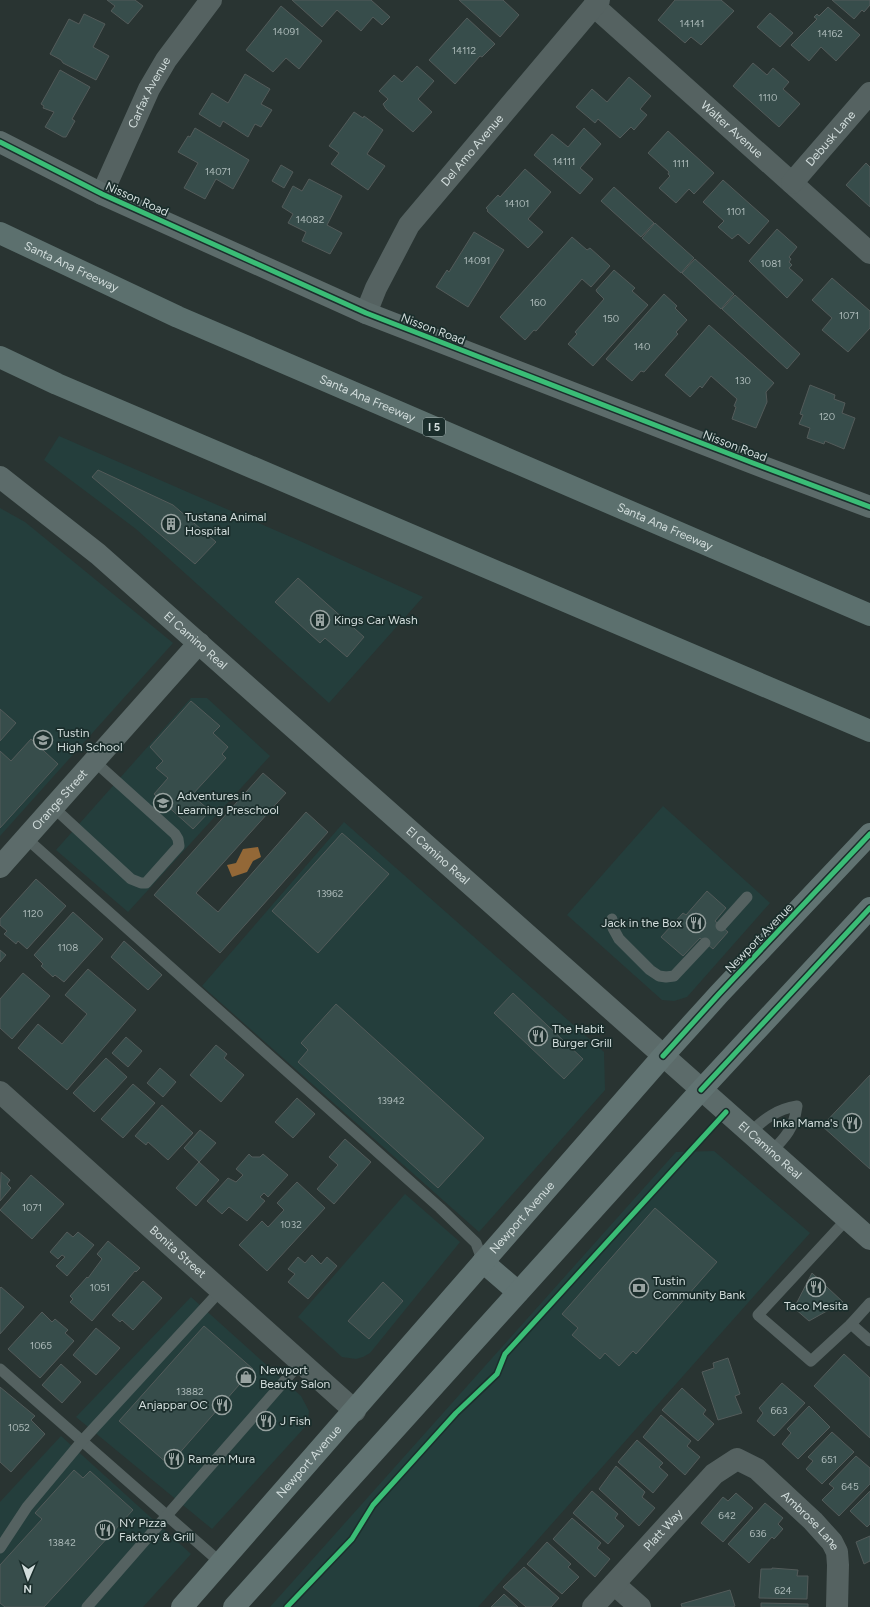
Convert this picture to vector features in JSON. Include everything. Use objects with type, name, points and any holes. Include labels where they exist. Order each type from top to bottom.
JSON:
[{"type":"highway","name":"Santa Ana Freeway","points":[[0,233],[178,317],[870,616]]},
{"type":"highway","points":[[0,357],[57,384],[870,731]]},
{"type":"main road","name":"Newport Avenue","points":[[182,1607],[718,994],[870,834]]},
{"type":"main road","points":[[234,1607],[701,1090],[870,908]]},
{"type":"main road","points":[[483,1262],[518,1292]]},
{"type":"street","name":"Carfax Avenue","points":[[102,194],[149,89],[166,60],[211,0]]},
{"type":"street","name":"Walter Avenue","points":[[596,3],[870,253]]},
{"type":"street","name":"Del Amo Avenue","points":[[366,313],[376,288],[409,225],[596,3]]},
{"type":"street","name":"Debusk Lane","points":[[792,183],[870,93]]},
{"type":"street","name":"Nisson Road","points":[[0,142],[102,194],[366,313],[746,461],[870,507]]},
{"type":"street","name":"El Camino Real","points":[[0,477],[98,554],[870,1239]]},
{"type":"street","name":"Orange Street","points":[[0,867],[199,643]]},
{"type":"street","name":"Bonita Street","points":[[0,1092],[355,1410]]},
{"type":"street","name":"Platt Way","points":[[593,1607],[714,1474],[737,1459]]},
{"type":"street","name":"Ambrose Lane","points":[[737,1459],[757,1469],[813,1521],[832,1542],[837,1552],[837,1607]]},
{"type":"street","points":[[614,1584],[640,1607]]},
{"type":"lane","points":[[53,807],[131,879],[141,883],[146,882],[179,846],[178,838],[175,834],[94,761]]},
{"type":"lane","points":[[26,838],[440,1208],[476,1243],[483,1262]]},
{"type":"lane","points":[[721,926],[747,897]]},
{"type":"lane","points":[[612,919],[613,928],[619,939],[650,970],[659,976],[666,978],[674,976],[706,943]]},
{"type":"lane","points":[[750,1133],[767,1116],[786,1108],[797,1106],[796,1115],[789,1135],[772,1152]]},
{"type":"lane","points":[[847,1219],[758,1315],[811,1361],[851,1324],[870,1303]]},
{"type":"lane","points":[[0,1548],[27,1507],[82,1441],[221,1290]]},
{"type":"lane","points":[[851,1324],[870,1341]]},
{"type":"lane","points":[[87,1607],[168,1517],[301,1362]]},
{"type":"lane","points":[[0,1369],[221,1563]]},
{"type":"shaded area","points":[[59,436],[300,541],[423,597],[329,703],[136,529],[44,460]]},
{"type":"shaded area","name":"Tustin High School","points":[[0,508],[25,522],[173,643],[0,836]]},
{"type":"shaded area","name":"Adventures in Learning Preschool","points":[[191,698],[207,698],[270,756],[128,912],[56,850]]},
{"type":"shaded area","points":[[663,806],[770,903],[687,997],[674,1001],[662,1000],[567,915]]},
{"type":"shaded area","points":[[344,822],[604,1052],[605,1090],[479,1232],[202,986]]},
{"type":"shaded area","points":[[258,847],[261,857],[253,861],[247,872],[232,877],[227,865],[236,863],[243,849]]},
{"type":"shaded area","points":[[714,1151],[810,1233],[478,1607],[270,1607],[676,1152]]},
{"type":"shaded area","points":[[405,1194],[460,1242],[370,1353],[356,1359],[342,1357],[298,1317]]},
{"type":"shaded area","points":[[191,1297],[301,1396],[309,1411],[308,1420],[305,1427],[212,1529],[76,1417]]},
{"type":"shaded area","points":[[61,1436],[191,1554],[143,1607],[0,1607],[0,1502]]},
{"type":"building","points":[[107,0],[135,0],[143,6],[128,24],[111,11],[115,6]]},
{"type":"building","points":[[292,0],[371,0],[390,17],[382,25],[373,17],[361,31],[337,10],[322,27]]},
{"type":"building","points":[[459,0],[503,0],[519,15],[500,37]]},
{"type":"building","points":[[675,0],[721,0],[734,11],[701,45],[691,37],[685,43],[658,20]]},
{"type":"building","points":[[832,0],[870,0],[870,5],[864,12],[862,10],[854,19]]},
{"type":"building","points":[[281,6],[322,41],[299,69],[286,58],[273,72],[246,50]]},
{"type":"building","points":[[828,7],[860,35],[836,61],[821,47],[809,61],[791,45],[817,19],[814,17],[817,14],[819,16]]},
{"type":"building","points":[[770,13],[793,33],[780,47],[757,27]]},
{"type":"building","points":[[84,14],[105,24],[93,47],[109,56],[96,80],[63,63],[61,60],[50,54],[69,19],[79,24]]},
{"type":"building","points":[[467,18],[495,44],[482,57],[480,56],[455,84],[429,60]]},
{"type":"building","points":[[753,63],[767,75],[773,68],[789,82],[783,89],[800,104],[779,127],[733,86]]},
{"type":"building","points":[[417,66],[434,81],[418,99],[432,112],[413,132],[386,109],[383,104],[388,99],[379,91],[394,75],[402,82]]},
{"type":"building","points":[[60,70],[90,87],[72,119],[75,121],[66,137],[63,137],[45,127],[54,112],[43,108],[44,106],[41,104]]},
{"type":"building","points":[[245,74],[270,89],[261,104],[272,110],[261,127],[255,124],[248,137],[223,121],[220,127],[199,114],[212,93],[228,103]]},
{"type":"building","points":[[629,77],[651,96],[640,109],[647,115],[634,130],[631,127],[620,138],[598,119],[595,123],[576,107],[592,89],[607,102]]},
{"type":"building","points":[[354,112],[363,118],[364,116],[383,130],[367,154],[385,166],[368,190],[331,164],[339,153],[329,146]]},
{"type":"building","points":[[195,128],[249,160],[233,189],[216,179],[205,199],[184,188],[198,163],[178,152]]},
{"type":"building","points":[[584,128],[601,144],[580,168],[593,179],[580,194],[534,155],[552,134],[568,147]]},
{"type":"building","points":[[668,131],[714,173],[694,194],[689,189],[676,203],[659,188],[670,176],[668,174],[669,172],[648,153]]},
{"type":"building","points":[[866,163],[870,167],[870,207],[846,185]]},
{"type":"building","points":[[281,165],[293,172],[284,188],[272,181]]},
{"type":"building","points":[[525,169],[551,192],[528,219],[543,232],[528,248],[487,211],[488,210],[486,208],[498,195],[500,197]]},
{"type":"building","points":[[309,179],[342,196],[327,225],[342,233],[330,254],[302,241],[306,232],[288,223],[293,214],[282,207],[293,186],[302,191]]},
{"type":"building","points":[[723,180],[769,221],[749,244],[738,234],[732,239],[718,227],[724,221],[703,202]]},
{"type":"building","points":[[614,187],[654,223],[641,237],[601,201]]},
{"type":"building","points":[[655,223],[694,258],[681,273],[642,238]]},
{"type":"building","points":[[777,229],[797,247],[789,257],[791,259],[789,262],[792,265],[789,268],[803,280],[787,298],[749,261]]},
{"type":"building","points":[[474,232],[504,250],[468,307],[436,287],[447,270],[449,272]]},
{"type":"building","points":[[572,237],[587,250],[590,248],[610,266],[591,287],[582,279],[536,331],[534,330],[525,340],[500,317]]},
{"type":"building","points":[[695,259],[734,294],[721,309],[682,273]]},
{"type":"building","points":[[614,270],[635,288],[632,291],[648,305],[593,366],[568,344],[577,334],[575,332],[604,299],[596,290]]},
{"type":"building","points":[[832,278],[870,311],[870,328],[848,352],[822,330],[832,318],[812,300]]},
{"type":"building","points":[[664,294],[677,306],[675,308],[687,320],[676,332],[678,334],[644,372],[641,371],[632,381],[606,359]]},
{"type":"building","points":[[735,295],[800,354],[787,369],[722,309]]},
{"type":"building","points":[[709,325],[774,383],[766,392],[767,402],[756,428],[732,419],[736,407],[734,406],[737,399],[711,376],[702,388],[700,386],[690,397],[665,375]]},
{"type":"building","points":[[810,385],[835,395],[834,399],[845,403],[842,413],[855,418],[844,449],[825,441],[824,444],[807,438],[810,428],[799,424],[803,415],[800,414]]},
{"type":"building","name":"Tustana Animal Hospital","points":[[98,470],[173,505],[216,542],[195,564],[92,477]]},
{"type":"building","name":"Kings Car Wash","points":[[298,578],[364,637],[347,657],[325,638],[320,643],[275,602]]},
{"type":"building","points":[[191,701],[220,726],[213,733],[228,747],[222,754],[226,758],[192,795],[210,811],[193,829],[154,794],[168,778],[156,768],[163,761],[150,747]]},
{"type":"building","points":[[0,709],[16,723],[0,741]]},
{"type":"building","points":[[31,739],[58,764],[0,828],[0,751],[11,761]]},
{"type":"building","points":[[263,773],[286,793],[196,893],[218,912],[306,812],[328,832],[220,953],[154,895]]},
{"type":"building","points":[[342,833],[389,874],[318,953],[272,911]]},
{"type":"building","points":[[36,879],[66,906],[27,949],[18,941],[16,944],[4,934],[7,931],[0,925],[0,919]]},
{"type":"building","name":"Jack in the Box","points":[[707,891],[726,908],[715,921],[728,932],[713,949],[700,938],[683,956],[661,937],[683,913],[686,915]]},
{"type":"building","points":[[73,912],[103,939],[64,982],[55,975],[53,977],[41,966],[43,964],[34,955]]},
{"type":"building","points":[[124,941],[162,975],[148,990],[111,957]]},
{"type":"building","points":[[0,950],[6,955],[0,962]]},
{"type":"building","points":[[88,969],[136,1010],[67,1090],[18,1048],[38,1024],[62,1044],[87,1014],[65,995]]},
{"type":"building","points":[[23,973],[50,996],[12,1039],[0,1028],[0,999]]},
{"type":"building","name":"The Habit Burger Grill","points":[[513,993],[583,1059],[564,1079],[494,1013]]},
{"type":"building","points":[[336,1004],[484,1138],[438,1188],[298,1062],[308,1050],[301,1043]]},
{"type":"building","points":[[126,1037],[142,1051],[128,1067],[112,1053]]},
{"type":"building","points":[[216,1045],[227,1054],[224,1058],[244,1075],[221,1102],[190,1075]]},
{"type":"building","points":[[106,1058],[127,1077],[94,1112],[73,1093]]},
{"type":"building","points":[[160,1068],[176,1082],[163,1097],[147,1083]]},
{"type":"building","points":[[870,1075],[870,1169],[822,1126]]},
{"type":"building","points":[[133,1084],[155,1103],[123,1138],[101,1119]]},
{"type":"building","points":[[297,1098],[315,1114],[293,1138],[275,1122]]},
{"type":"building","points":[[162,1105],[193,1133],[168,1160],[148,1142],[146,1145],[135,1136]]},
{"type":"building","points":[[200,1130],[216,1143],[199,1162],[184,1148]]},
{"type":"building","points":[[345,1139],[371,1162],[334,1204],[317,1189],[338,1165],[329,1157]]},
{"type":"building","points":[[249,1154],[252,1157],[260,1157],[263,1154],[288,1175],[268,1197],[264,1193],[260,1197],[265,1201],[247,1221],[229,1207],[222,1214],[207,1201],[228,1178],[236,1182],[243,1175],[236,1169]]},
{"type":"building","points":[[199,1162],[219,1180],[196,1206],[176,1188]]},
{"type":"building","points":[[1,1172],[10,1180],[7,1184],[11,1188],[0,1201]]},
{"type":"building","points":[[31,1175],[64,1204],[32,1239],[0,1210]]},
{"type":"building","points":[[297,1182],[325,1208],[267,1271],[239,1245],[262,1221],[268,1227],[284,1210],[277,1203]]},
{"type":"building","name":"Tustin Community Bank","points":[[655,1208],[717,1262],[636,1354],[633,1351],[619,1366],[605,1353],[600,1359],[572,1335],[578,1328],[562,1314]]},
{"type":"building","points":[[67,1232],[73,1237],[78,1232],[94,1245],[67,1276],[56,1266],[65,1257],[62,1255],[58,1259],[50,1252]]},
{"type":"building","points":[[108,1241],[140,1268],[136,1272],[135,1271],[92,1321],[70,1302],[73,1299],[70,1296],[87,1277],[88,1278],[102,1259],[97,1254]]},
{"type":"building","points":[[312,1255],[321,1264],[327,1257],[337,1266],[308,1299],[288,1282],[295,1274],[288,1269],[298,1257],[305,1263]]},
{"type":"building","name":"Taco Mesita","points":[[812,1273],[843,1302],[809,1321],[794,1308]]},
{"type":"building","points":[[143,1281],[162,1298],[133,1330],[122,1320],[120,1322],[112,1315]]},
{"type":"building","points":[[383,1282],[403,1301],[369,1339],[348,1321]]},
{"type":"building","points":[[1,1287],[24,1307],[0,1334],[0,1288]]},
{"type":"building","points":[[42,1312],[52,1322],[55,1319],[68,1330],[65,1333],[74,1341],[40,1378],[8,1349]]},
{"type":"building","points":[[204,1326],[253,1369],[169,1465],[119,1421]]},
{"type":"building","points":[[96,1328],[120,1348],[96,1375],[73,1355]]},
{"type":"building","points":[[844,1354],[870,1378],[870,1438],[814,1386]]},
{"type":"building","points":[[728,1358],[740,1394],[735,1396],[742,1413],[718,1420],[702,1372],[714,1368],[713,1363]]},
{"type":"building","points":[[61,1364],[81,1382],[62,1403],[42,1385]]},
{"type":"building","points":[[782,1383],[805,1403],[774,1436],[757,1421],[763,1413],[759,1408]]},
{"type":"building","points":[[0,1387],[35,1416],[31,1420],[45,1434],[11,1472],[0,1462]]},
{"type":"building","points":[[682,1388],[706,1410],[703,1414],[714,1424],[698,1441],[662,1410]]},
{"type":"building","points":[[809,1406],[830,1427],[798,1459],[782,1444],[791,1433],[787,1429]]},
{"type":"building","points":[[661,1415],[691,1441],[687,1446],[700,1457],[685,1475],[643,1437]]},
{"type":"building","points":[[832,1432],[854,1452],[822,1484],[806,1469],[813,1461],[808,1457]]},
{"type":"building","points":[[637,1440],[663,1463],[659,1467],[668,1475],[653,1493],[618,1462]]},
{"type":"building","points":[[856,1456],[870,1468],[870,1484],[839,1516],[822,1500],[834,1488],[829,1484]]},
{"type":"building","points":[[616,1466],[645,1492],[642,1497],[655,1508],[639,1526],[599,1489]]},
{"type":"building","points":[[74,1470],[83,1478],[90,1471],[133,1510],[44,1607],[5,1607],[0,1603],[0,1565],[42,1519],[35,1513]]},
{"type":"building","points":[[592,1491],[618,1514],[615,1518],[624,1526],[608,1544],[573,1513]]},
{"type":"building","points":[[870,1491],[870,1524],[867,1527],[850,1511]]},
{"type":"building","points":[[736,1493],[753,1508],[723,1542],[701,1523],[723,1497],[728,1501]]},
{"type":"building","points":[[765,1503],[783,1518],[778,1524],[783,1529],[774,1539],[772,1537],[749,1563],[728,1544]]},
{"type":"building","points":[[572,1518],[601,1543],[597,1548],[610,1559],[595,1577],[553,1539]]},
{"type":"building","points":[[870,1536],[870,1561],[864,1564],[856,1542]]},
{"type":"building","points":[[547,1542],[571,1564],[568,1567],[579,1577],[562,1594],[527,1564]]},
{"type":"building","points":[[524,1567],[559,1598],[551,1607],[526,1607],[503,1587]]},
{"type":"building","points":[[772,1568],[798,1570],[797,1576],[808,1576],[807,1599],[759,1598],[761,1569]]},
{"type":"building","points":[[730,1590],[735,1606],[733,1607],[682,1607],[681,1604]]},
{"type":"building","points":[[504,1594],[518,1607],[491,1607]]},
{"type":"building","points":[[761,1603],[808,1604],[808,1607],[761,1607]]},
{"type":"cycle path","points":[[0,142],[102,194],[366,313],[870,507]]},
{"type":"cycle path","points":[[663,1056],[719,994],[870,834]]},
{"type":"cycle path","points":[[701,1090],[870,908]]},
{"type":"cycle path","points":[[287,1607],[352,1539],[373,1505],[456,1413],[497,1374],[505,1354],[726,1112]]},
{"type":"place","name":"Tustana Animal Hospital","points":[[171,524]]},
{"type":"place","name":"Kings Car Wash","points":[[320,620]]},
{"type":"place","name":"Tustin High School","points":[[43,740]]},
{"type":"place","name":"Adventures in Learning Preschool","points":[[163,803]]},
{"type":"place","name":"Jack in the Box","points":[[696,923]]},
{"type":"place","name":"The Habit Burger Grill","points":[[538,1036]]},
{"type":"place","name":"Inka Mama's","points":[[852,1123]]},
{"type":"place","name":"Taco Mesita","points":[[816,1287]]},
{"type":"place","name":"Tustin Community Bank","points":[[639,1288]]},
{"type":"place","name":"Newport Beauty Salon","points":[[246,1377]]},
{"type":"place","name":"Anjappar OC","points":[[222,1405]]},
{"type":"place","name":"J Fish","points":[[266,1421]]},
{"type":"place","name":"Ramen Mura","points":[[174,1459]]},
{"type":"place","name":"NY Pizza Faktory & Grill","points":[[105,1530]]}]
